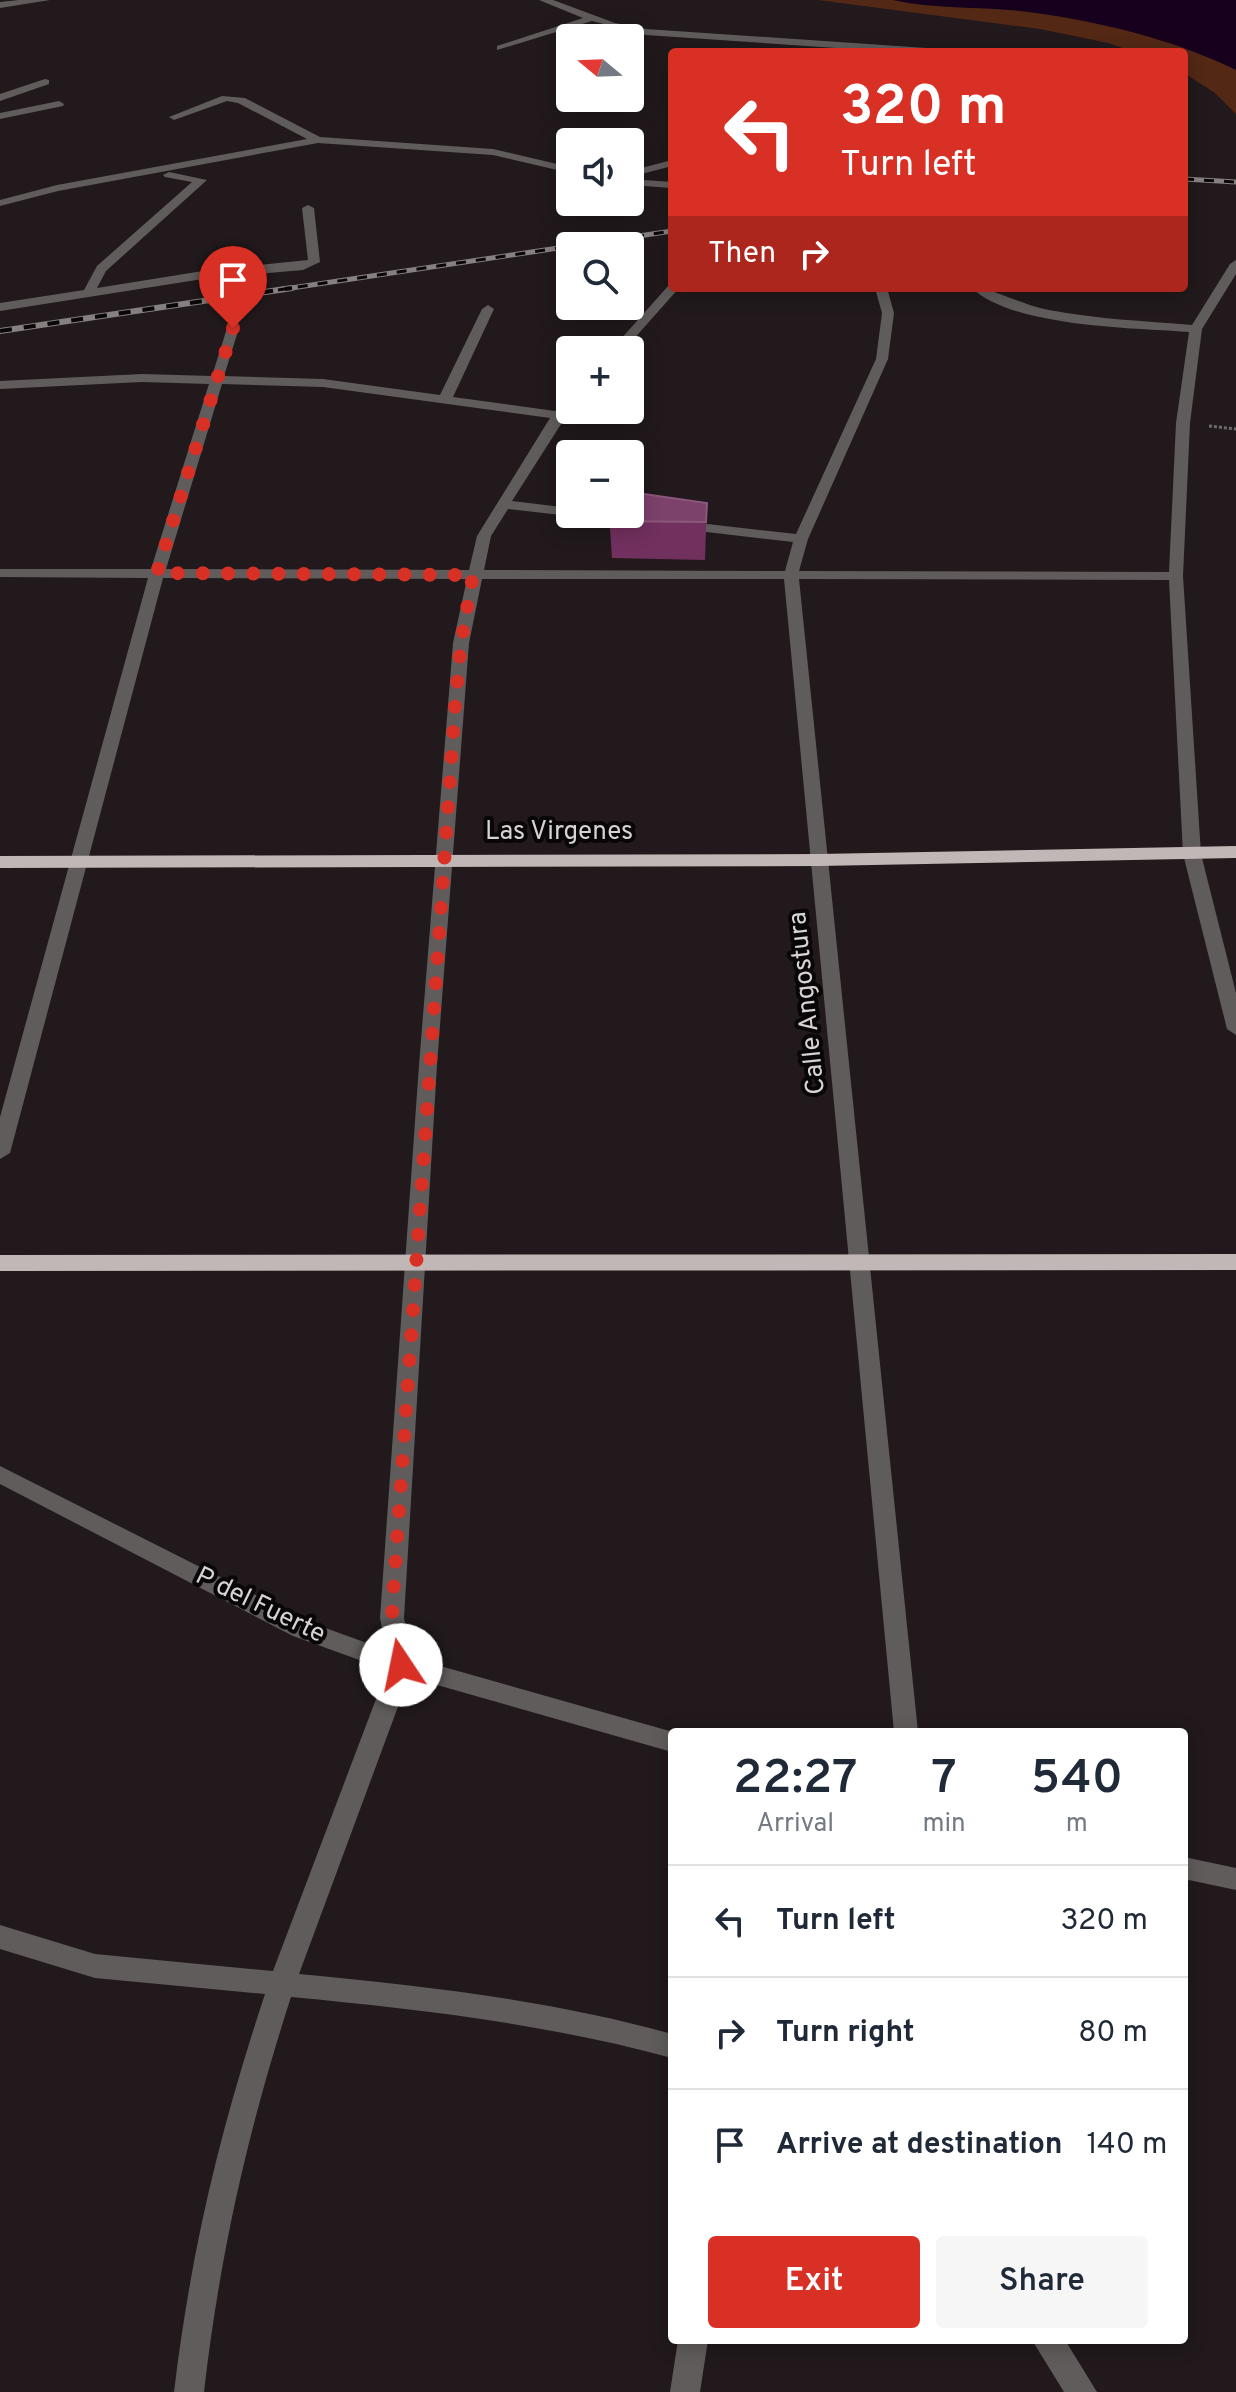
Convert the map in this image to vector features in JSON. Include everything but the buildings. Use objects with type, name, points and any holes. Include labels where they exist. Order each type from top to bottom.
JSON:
[{"type":"highway","name":"Las Virgenes","points":[[0,862],[819,860],[1236,852]]},
{"type":"highway","points":[[0,1263],[1236,1262]]},
{"type":"street","points":[[0,5],[45,0]]},
{"type":"street","points":[[544,0],[591,18],[646,32],[882,48]]},
{"type":"street","points":[[501,48],[591,18]]},
{"type":"street","points":[[0,98],[45,82]]},
{"type":"street","points":[[174,117],[226,98],[241,100],[318,140]]},
{"type":"street","points":[[0,116],[59,104]]},
{"type":"street","points":[[0,203],[57,188],[318,140],[493,152],[556,167]]},
{"type":"street","points":[[644,170],[668,164]]},
{"type":"street","points":[[87,295],[101,269],[201,180],[142,173]]},
{"type":"street","points":[[644,183],[668,185]]},
{"type":"street","points":[[0,307],[209,274],[303,266],[314,262],[308,208]]},
{"type":"street","points":[[1236,264],[1196,329],[1183,423],[1176,576],[1192,854],[1236,1029]]},
{"type":"street","points":[[630,336],[669,292]]},
{"type":"street","name":"Calle Angostura","points":[[882,292],[888,313],[882,359],[801,539],[791,574],[906,1728]]},
{"type":"street","points":[[984,292],[998,301],[1035,311],[1196,329]]},
{"type":"street","points":[[445,399],[488,309]]},
{"type":"street","points":[[0,1153],[157,573],[233,328]]},
{"type":"street","points":[[0,385],[103,379],[216,378],[353,386],[445,399],[556,408]]},
{"type":"street","points":[[189,2392],[198,2315],[223,2182],[281,1983],[401,1665],[392,1618],[461,643],[473,575],[484,536],[501,504],[556,421]]},
{"type":"street","points":[[501,504],[556,510]]},
{"type":"street","points":[[644,521],[801,539]]},
{"type":"street","points":[[0,573],[1176,576]]},
{"type":"street","name":"P del Fuerte","points":[[0,1474],[270,1614],[332,1641],[401,1665],[668,1741]]},
{"type":"street","points":[[1188,1869],[1236,1879]]},
{"type":"street","points":[[0,1937],[95,1966],[281,1983],[522,2011],[606,2028],[668,2045]]},
{"type":"street","points":[[685,2392],[692,2344]]},
{"type":"street","points":[[1050,2344],[1082,2392]]},
{"type":"shaded area","points":[[818,0],[1236,0],[1236,114],[1215,93],[1188,76],[1188,48],[1123,48],[1040,29]]},
{"type":"shaded area","points":[[893,0],[1236,0],[1236,70],[1188,48],[1081,20],[1028,12]]},
{"type":"railway","points":[[1188,179],[1236,182]]},
{"type":"railway","points":[[278,290],[668,232]]},
{"type":"railway","points":[[0,331],[292,288]]},
{"type":"route","points":[[233,328],[157,573],[473,575],[461,643],[455,706],[405,1404],[392,1618],[401,1665]]}]
